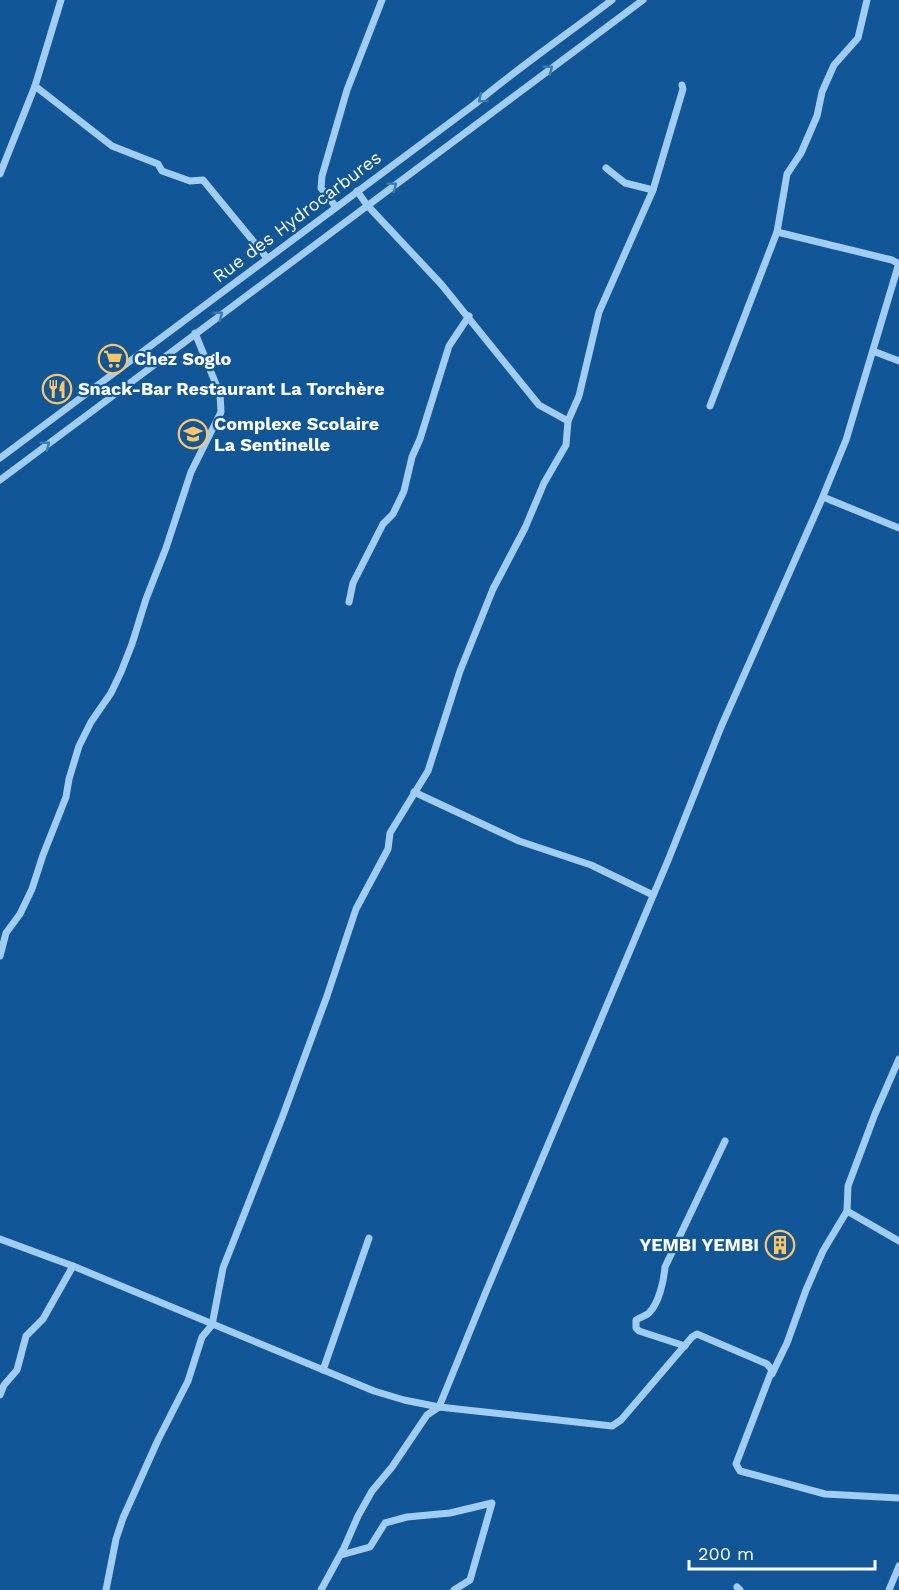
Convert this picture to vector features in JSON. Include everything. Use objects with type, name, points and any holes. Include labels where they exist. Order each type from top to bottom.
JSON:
[{"type":"street","points":[[0,174],[35,86],[62,0]]},
{"type":"street","points":[[336,207],[321,188],[322,176],[347,90],[382,0]]},
{"type":"street","name":"Rue des Hydrocarbures","points":[[0,458],[475,104],[518,68],[547,50],[612,0]]},
{"type":"street","points":[[0,480],[641,0]]},
{"type":"street","points":[[710,406],[777,232],[787,174],[801,153],[817,116],[822,92],[834,65],[858,38],[867,0]]},
{"type":"street","points":[[106,1590],[116,1539],[123,1518],[158,1440],[189,1381],[202,1337],[212,1325],[223,1268],[282,1118],[353,918],[388,849],[390,833],[428,771],[460,671],[493,589],[525,528],[544,483],[566,445],[568,421],[579,396],[599,312],[653,190],[683,89],[682,85]]},
{"type":"street","points":[[35,86],[114,148],[158,164],[162,171],[190,181],[203,180],[267,258]]},
{"type":"street","points":[[606,168],[625,183],[653,190]]},
{"type":"street","points":[[357,191],[469,316],[539,405],[568,421]]},
{"type":"street","points":[[321,1590],[372,1491],[392,1467],[427,1415],[439,1407],[721,727],[846,440],[899,264],[892,260],[777,232]]},
{"type":"street","points":[[349,602],[353,584],[383,524],[393,514],[404,491],[412,457],[420,439],[449,346],[469,316]]},
{"type":"street","points":[[0,956],[6,933],[20,914],[32,889],[66,797],[79,746],[121,672],[191,472],[221,412],[220,394],[195,333]]},
{"type":"street","points":[[873,351],[899,361]]},
{"type":"street","points":[[823,497],[899,528]]},
{"type":"street","points":[[414,792],[519,841],[591,865],[653,895]]},
{"type":"street","points":[[899,1059],[848,1186],[847,1211],[823,1251],[736,1464],[740,1472],[825,1494],[899,1498]]},
{"type":"street","points":[[685,1346],[639,1331],[636,1328],[636,1320],[648,1314],[654,1305],[666,1267],[725,1141]]},
{"type":"street","points":[[847,1211],[899,1241]]},
{"type":"street","points":[[323,1370],[369,1238]]},
{"type":"street","points":[[0,1239],[73,1266],[374,1391],[439,1407],[612,1425],[621,1420],[697,1334],[767,1364],[772,1374]]},
{"type":"street","points":[[0,1395],[4,1385],[17,1370],[26,1336],[47,1312],[73,1266]]},
{"type":"street","points":[[340,1555],[370,1547],[385,1523],[407,1517],[450,1513],[492,1503],[470,1580],[454,1590]]},
{"type":"street","points":[[889,1590],[899,1566]]},
{"type":"place","name":"Chez Soglo","points":[[113,359]]},
{"type":"place","name":"Snack-Bar Restaurant La Torchère","points":[[57,389]]},
{"type":"place","name":"Complexe Scolaire La Sentinelle","points":[[193,434]]},
{"type":"place","name":"YEMBI YEMBI","points":[[780,1245]]}]
